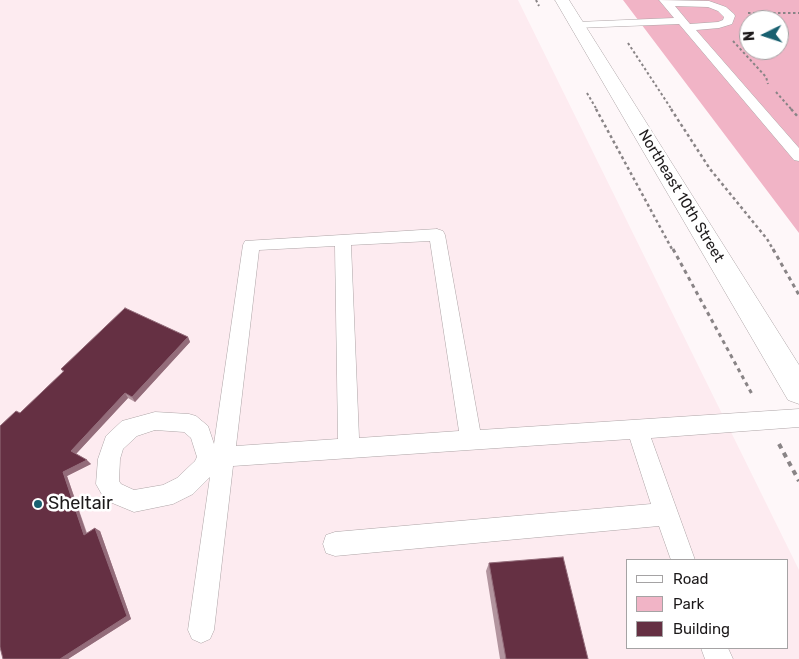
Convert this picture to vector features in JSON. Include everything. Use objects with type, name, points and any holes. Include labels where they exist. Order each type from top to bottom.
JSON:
[{"type":"street","name":"Northeast 10th Street","points":[[572,12],[799,391]]},
{"type":"lane","points":[[667,4],[799,157]]},
{"type":"lane","points":[[572,12],[615,23],[724,24],[730,20],[730,16],[722,9],[709,4],[667,4],[653,9]]},
{"type":"lane","points":[[201,630],[216,457],[251,245],[436,235],[472,441]]},
{"type":"lane","points":[[343,240],[349,449]]},
{"type":"lane","points":[[216,457],[200,433],[190,423],[155,421],[130,428],[114,443],[109,459],[107,484],[113,492],[134,501],[166,496],[184,486],[216,457],[799,418]]},
{"type":"lane","points":[[637,429],[683,559]]},
{"type":"lane","points":[[334,544],[666,514]]},
{"type":"path","points":[[536,0],[541,8]]},
{"type":"path","points":[[615,23],[710,170],[767,239],[799,295]]},
{"type":"path","points":[[730,38],[766,77],[767,83],[799,118]]},
{"type":"path","points":[[583,85],[799,481]]},
{"type":"shaded area","points":[[0,0],[518,0],[799,570],[799,659],[0,659]]},
{"type":"green space","points":[[623,0],[799,0],[799,233]]},
{"type":"building","name":"Sheltair","points":[[125,308],[188,337],[132,397],[125,393],[71,451],[87,460],[63,472],[84,535],[95,528],[127,616],[60,659],[3,659],[0,647],[0,426],[16,411],[20,413],[64,371],[61,369]]},
{"type":"building","points":[[563,557],[588,659],[506,659],[489,563]]},
{"type":"place","name":"Sheltair","points":[[38,504]]}]
